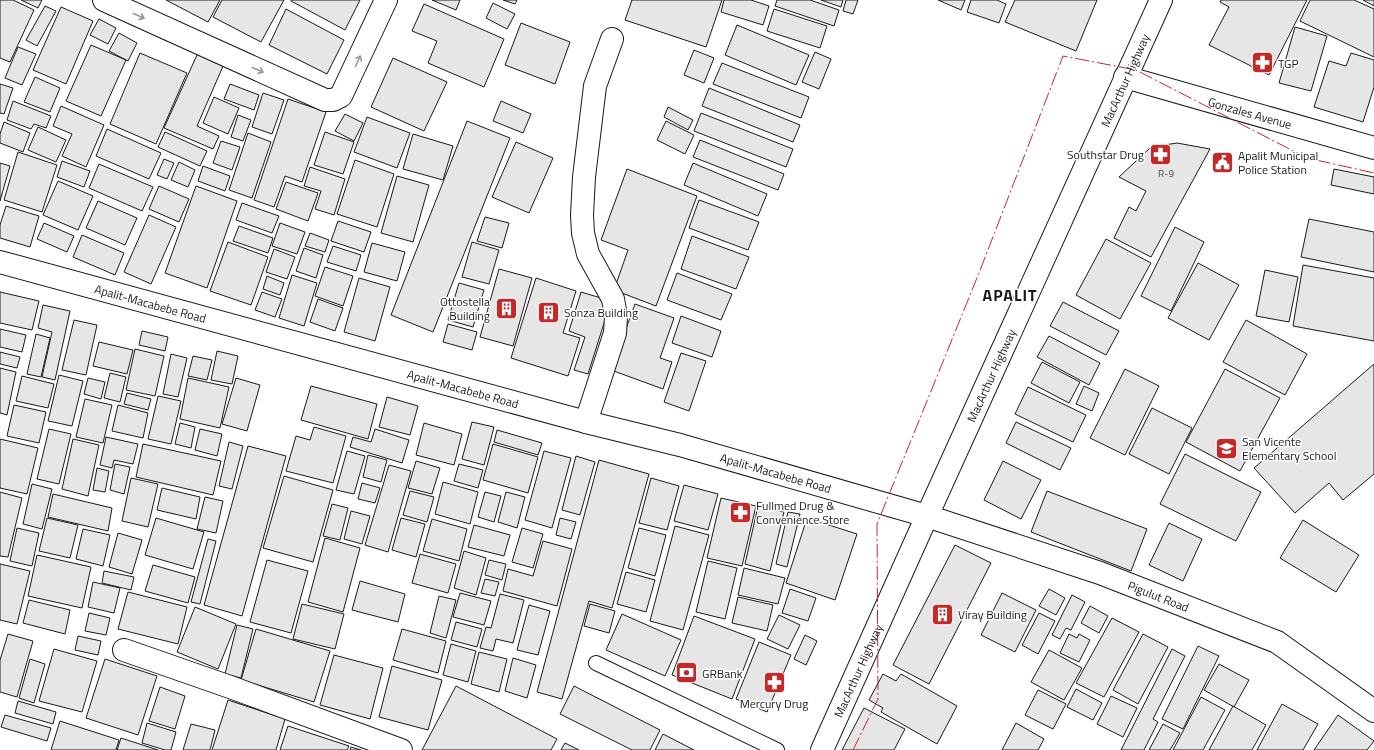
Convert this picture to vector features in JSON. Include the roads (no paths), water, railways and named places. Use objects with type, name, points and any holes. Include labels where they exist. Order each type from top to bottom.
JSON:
[{"type":"main road","points":[[104,0],[325,100],[333,100],[341,96],[386,0]]},
{"type":"main road","name":"MacArthur Highway","points":[[822,750],[1161,0]]},
{"type":"main road","points":[[586,422],[615,333],[616,316],[613,300],[588,254],[583,233],[582,215],[584,177],[595,86],[612,39]]},
{"type":"main road","name":"Gonzales Avenue","points":[[1125,77],[1374,148]]},
{"type":"main road","name":"Apalit-Macabebe Road","points":[[0,262],[586,422],[680,445],[927,516]]},
{"type":"main road","name":"Pigulut Road","points":[[927,516],[1100,573],[1277,642],[1374,711]]},
{"type":"main road","points":[[124,650],[401,750]]},
{"type":"lane","points":[[596,663],[777,750]]},
{"type":"place","name":"TGP","points":[[1262,63]]},
{"type":"place","name":"Southstar Drug","points":[[1160,154]]},
{"type":"place","name":"Apalit Municipal Police Station","points":[[1223,162]]},
{"type":"place","name":"Ottostella Building","points":[[506,308]]},
{"type":"place","name":"Sonza Building","points":[[548,312]]},
{"type":"place","name":"San Vicente Elementary School","points":[[1227,448]]},
{"type":"place","name":"Fullmed Drug & Convenience Store","points":[[741,512]]},
{"type":"place","name":"Viray Building","points":[[942,614]]},
{"type":"place","name":"GRBank","points":[[687,673]]},
{"type":"place","name":"Mercury Drug","points":[[774,682]]},
{"type":"district","name":"APALIT","points":[[1010,295]]}]
